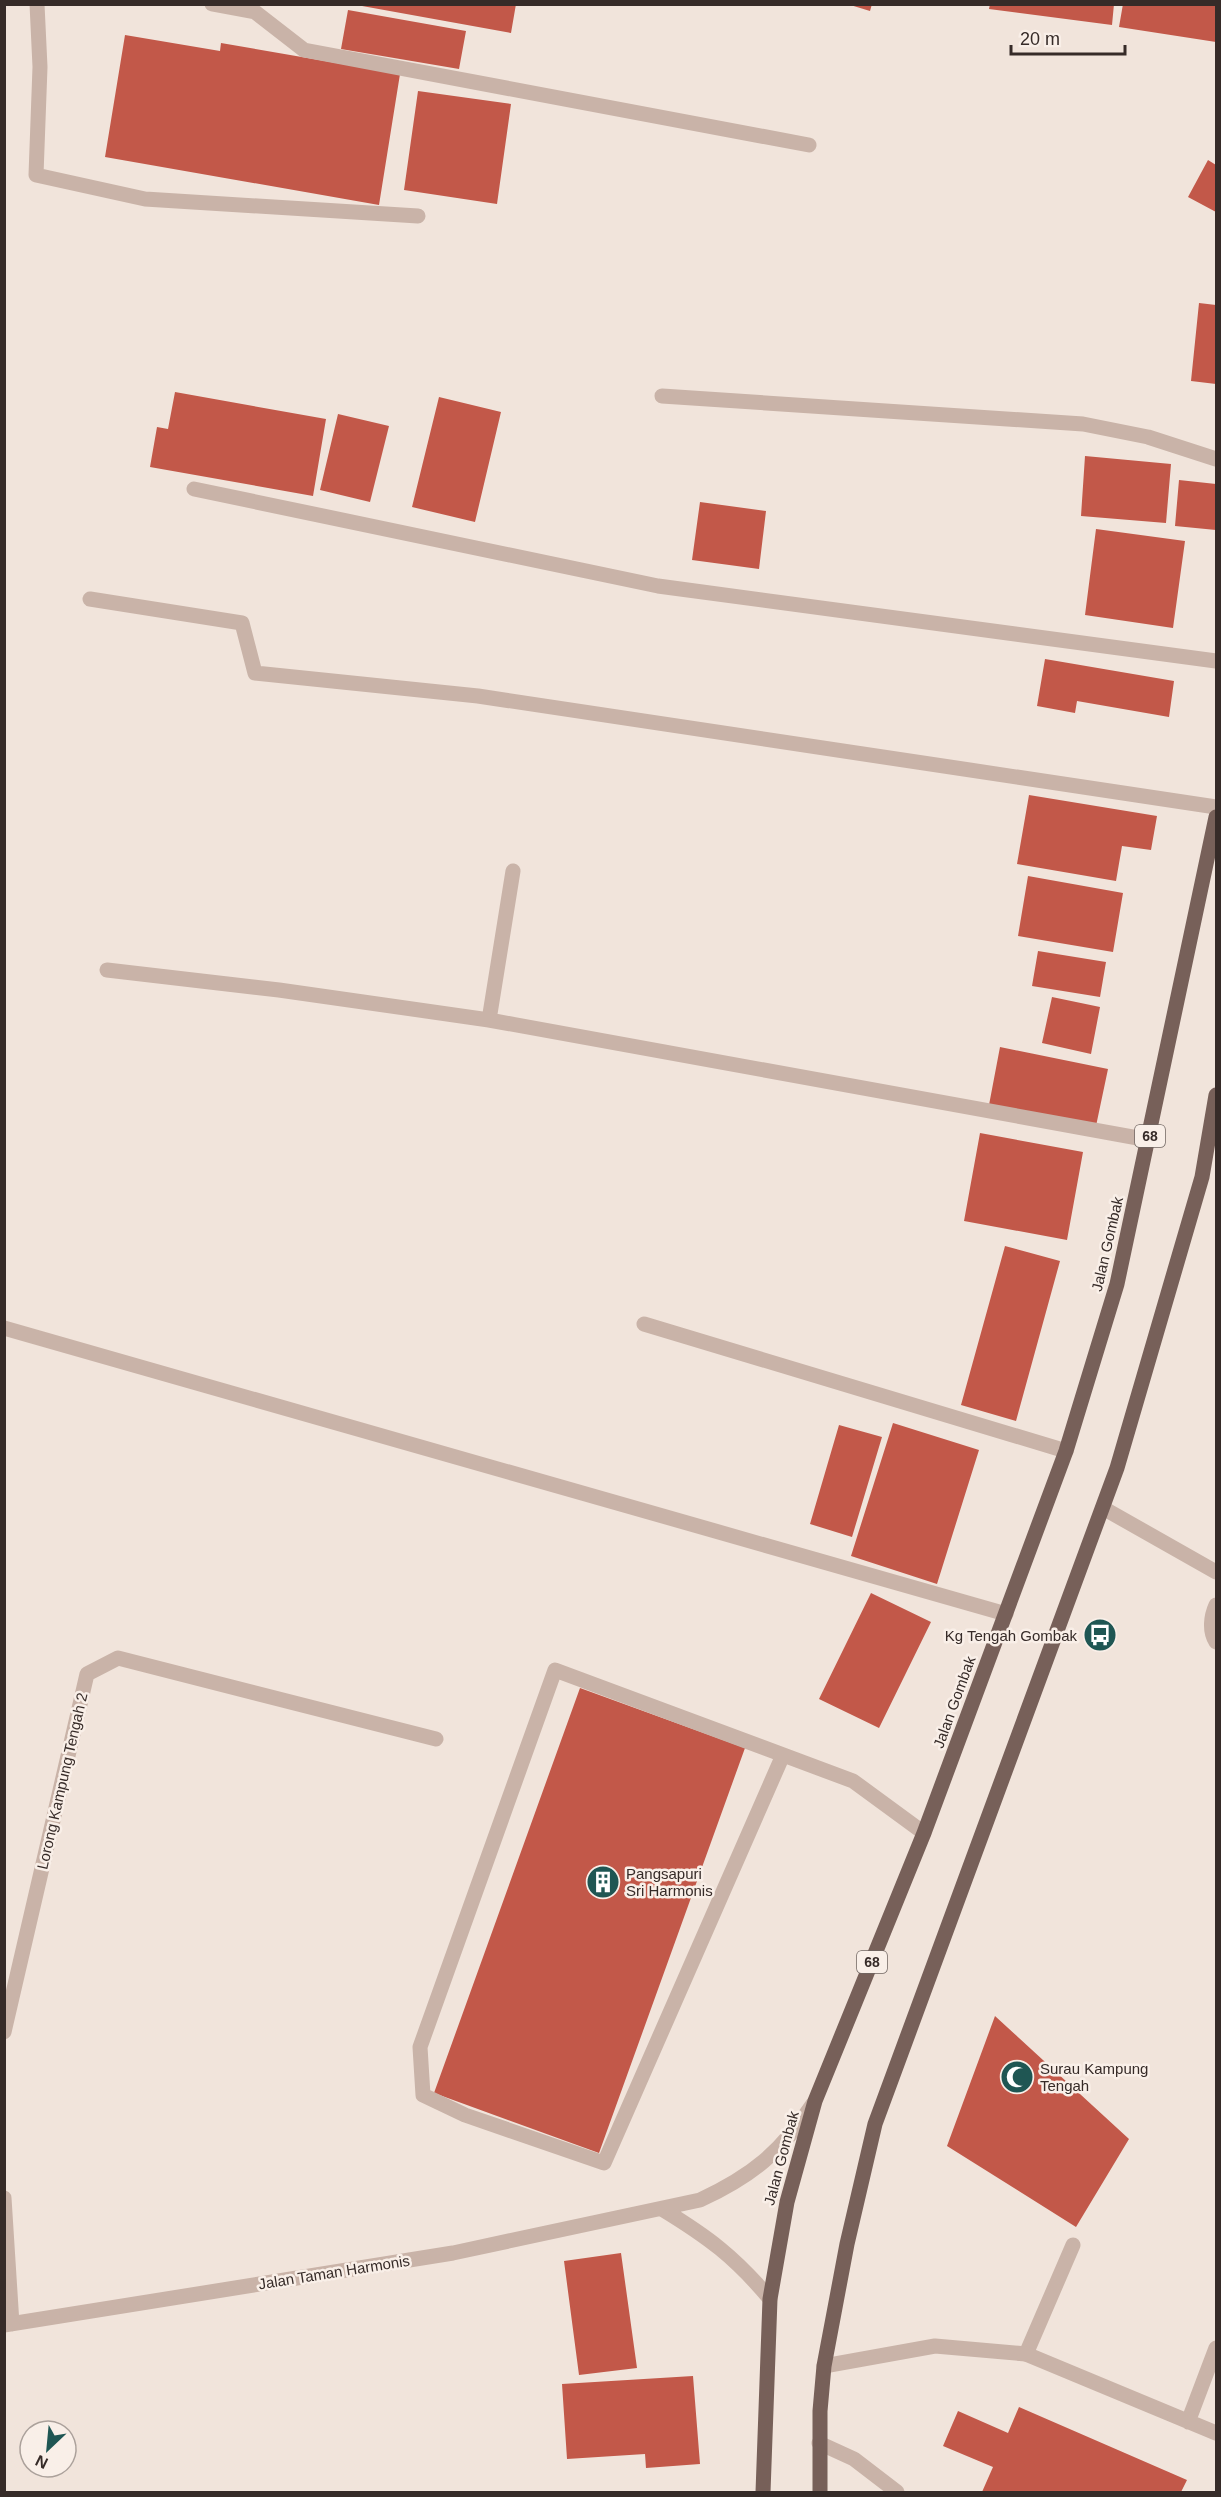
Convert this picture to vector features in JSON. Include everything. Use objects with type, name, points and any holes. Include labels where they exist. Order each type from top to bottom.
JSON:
[{"type":"main road","name":"Jalan Gombak","points":[[764,2493],[770,2299],[788,2202],[815,2101],[924,1833],[1066,1450],[1117,1284],[1216,817]]},
{"type":"main road","points":[[820,2493],[819,2443],[824,2366],[847,2244],[875,2124],[1117,1468],[1202,1177],[1216,1095]]},
{"type":"street","points":[[38,4],[40,68],[36,175],[145,199],[418,216]]},
{"type":"street","points":[[212,4],[255,12],[304,50],[809,145]]},
{"type":"street","points":[[662,396],[1083,424],[1148,437],[1216,459]]},
{"type":"street","points":[[194,489],[658,586],[1216,661]]},
{"type":"street","points":[[90,599],[242,623],[255,674],[478,696],[1216,807]]},
{"type":"street","points":[[489,1020],[513,871]]},
{"type":"street","points":[[107,970],[279,990],[489,1020],[1149,1140]]},
{"type":"street","points":[[644,1324],[1066,1450]]},
{"type":"street","points":[[4,1328],[1006,1614]]},
{"type":"street","points":[[1103,1508],[1216,1572]]},
{"type":"street","points":[[1216,1605],[1212,1615],[1213,1637],[1216,1642]]},
{"type":"street","name":"Lorong Kampung Tengah 2","points":[[4,2032],[87,1674],[118,1658],[436,1738]]},
{"type":"street","points":[[783,1755],[604,2163],[465,2115],[423,2095],[420,2047],[555,1670],[853,1781],[924,1833]]},
{"type":"street","name":"Jalan Taman Harmonis","points":[[8,2324],[453,2253],[700,2200],[735,2184],[773,2154],[793,2133],[815,2101]]},
{"type":"street","points":[[4,2198],[8,2324]]},
{"type":"street","points":[[662,2209],[704,2235],[740,2264],[770,2299]]},
{"type":"street","points":[[1026,2354],[1073,2245]]},
{"type":"street","points":[[824,2366],[934,2346],[1026,2354],[1216,2433]]},
{"type":"street","points":[[1188,2422],[1216,2348]]},
{"type":"street","points":[[819,2443],[854,2459],[897,2493]]},
{"type":"building","points":[[351,4],[516,4],[511,33]]},
{"type":"building","points":[[847,4],[872,4],[870,11]]},
{"type":"building","points":[[990,4],[1114,4],[1112,25],[989,9]]},
{"type":"building","points":[[1123,4],[1216,4],[1216,42],[1119,27]]},
{"type":"building","points":[[348,10],[466,31],[459,69],[341,49]]},
{"type":"building","points":[[125,35],[220,51],[221,43],[400,74],[379,205],[105,157]]},
{"type":"building","points":[[418,91],[511,104],[497,204],[404,190]]},
{"type":"building","points":[[1208,160],[1216,165],[1216,212],[1188,197]]},
{"type":"building","points":[[1199,303],[1216,305],[1216,384],[1191,381]]},
{"type":"building","points":[[175,392],[326,419],[313,496],[150,467],[157,427],[168,429]]},
{"type":"building","points":[[439,397],[501,412],[475,522],[412,507]]},
{"type":"building","points":[[338,414],[389,426],[370,502],[320,490]]},
{"type":"building","points":[[1085,456],[1171,464],[1166,523],[1081,516]]},
{"type":"building","points":[[1179,480],[1216,484],[1216,530],[1175,526]]},
{"type":"building","points":[[700,502],[766,511],[759,569],[692,560]]},
{"type":"building","points":[[1096,529],[1185,541],[1173,628],[1085,615]]},
{"type":"building","points":[[1045,659],[1174,681],[1169,717],[1077,701],[1075,713],[1037,706]]},
{"type":"building","points":[[1029,795],[1157,816],[1151,850],[1122,846],[1116,881],[1017,864]]},
{"type":"building","points":[[1028,876],[1123,893],[1113,952],[1018,936]]},
{"type":"building","points":[[1038,951],[1106,962],[1100,997],[1032,986]]},
{"type":"building","points":[[1052,997],[1100,1007],[1091,1054],[1042,1043]]},
{"type":"building","points":[[1000,1047],[1108,1069],[1096,1126],[989,1105]]},
{"type":"building","points":[[980,1133],[1083,1152],[1067,1240],[964,1221]]},
{"type":"building","points":[[1005,1246],[1060,1261],[1016,1421],[961,1405]]},
{"type":"building","points":[[893,1423],[979,1450],[937,1584],[851,1556]]},
{"type":"building","points":[[839,1425],[882,1437],[852,1537],[810,1524]]},
{"type":"building","points":[[871,1593],[931,1622],[879,1728],[819,1699]]},
{"type":"building","name":"Pangsapuri Sri Harmonis","points":[[580,1688],[745,1748],[599,2153],[434,2093]]},
{"type":"building","name":"Surau Kampung Tengah","points":[[995,2016],[1129,2139],[1076,2227],[947,2146]]},
{"type":"building","points":[[621,2253],[637,2368],[579,2375],[564,2261]]},
{"type":"building","points":[[693,2376],[700,2464],[646,2468],[645,2454],[567,2459],[562,2384]]},
{"type":"building","points":[[1019,2407],[1187,2480],[1181,2492],[982,2492],[993,2467],[943,2446],[958,2411],[1008,2433]]},
{"type":"place","name":"Kg Tengah Gombak","points":[[1100,1635]]},
{"type":"place","name":"Pangsapuri Sri Harmonis","points":[[603,1882]]},
{"type":"place","name":"Surau Kampung Tengah","points":[[1017,2077]]}]
